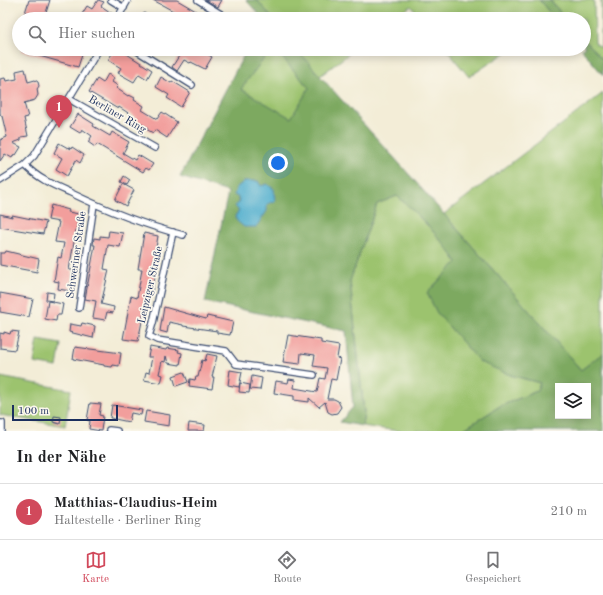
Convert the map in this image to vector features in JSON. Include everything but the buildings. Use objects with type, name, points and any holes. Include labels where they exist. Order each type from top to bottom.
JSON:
[{"type":"street","points":[[111,0],[124,8]]},
{"type":"street","points":[[121,12],[128,0]]},
{"type":"street","points":[[198,0],[218,12]]},
{"type":"street","points":[[0,181],[25,165],[34,156],[95,56]]},
{"type":"street","points":[[145,56],[192,85]]},
{"type":"street","name":"Berliner Ring","points":[[69,99],[155,148]]},
{"type":"street","points":[[25,165],[35,175],[94,204],[152,226],[183,235]]},
{"type":"street","name":"Schweriner Straße","points":[[79,308],[94,204]]},
{"type":"street","name":"Leipziger Straße","points":[[173,232],[150,336],[157,340],[226,351],[236,364],[314,375]]},
{"type":"street","points":[[1,423],[2,431]]},
{"type":"street","points":[[109,431],[117,431]]},
{"type":"green space","points":[[246,0],[257,0],[267,12],[257,12]]},
{"type":"green space","points":[[257,0],[539,0],[549,12],[416,12],[411,6],[403,12],[267,12]]},
{"type":"green space","points":[[539,0],[550,0],[560,12],[549,12]]},
{"type":"green space","points":[[550,0],[594,0],[595,43],[601,47],[601,0],[603,0],[603,60],[591,47],[591,12],[560,12]]},
{"type":"green space","points":[[591,47],[603,60],[603,75],[587,56],[591,56]]},
{"type":"green space","points":[[243,56],[266,56],[241,89],[291,118],[309,88],[281,56],[303,56],[581,370],[603,353],[603,431],[461,431],[500,406],[537,391],[540,383],[510,375],[480,362],[437,313],[427,293],[457,262],[429,227],[397,196],[377,204],[350,281],[364,412],[362,426],[340,422],[353,407],[346,331],[205,302],[228,192],[180,177]],"holes":[[[238,197],[267,211],[235,216],[239,211]]]},
{"type":"green space","points":[[266,56],[281,56],[309,88],[291,119],[240,89]]},
{"type":"green space","points":[[303,56],[346,56],[320,76]]},
{"type":"green space","points":[[452,56],[500,56],[469,77]]},
{"type":"green space","points":[[603,93],[603,353],[581,370],[444,214]]},
{"type":"green space","points":[[397,196],[429,227],[458,263],[427,292],[510,375],[540,383],[537,391],[500,406],[461,431],[399,431],[362,426],[364,412],[350,281],[377,204]]},
{"type":"green space","points":[[38,340],[61,344],[57,367],[34,363]]},
{"type":"green space","points":[[0,377],[71,390],[65,426],[0,415]]},
{"type":"water","points":[[245,181],[258,181],[261,186],[267,184],[274,189],[275,201],[267,204],[267,211],[256,227],[244,227],[237,221],[235,216],[239,211],[235,206],[239,203],[238,197],[234,195],[237,187]]},
{"type":"place","name":"Matthias-Claudius-Heim","points":[[59,128]]}]
